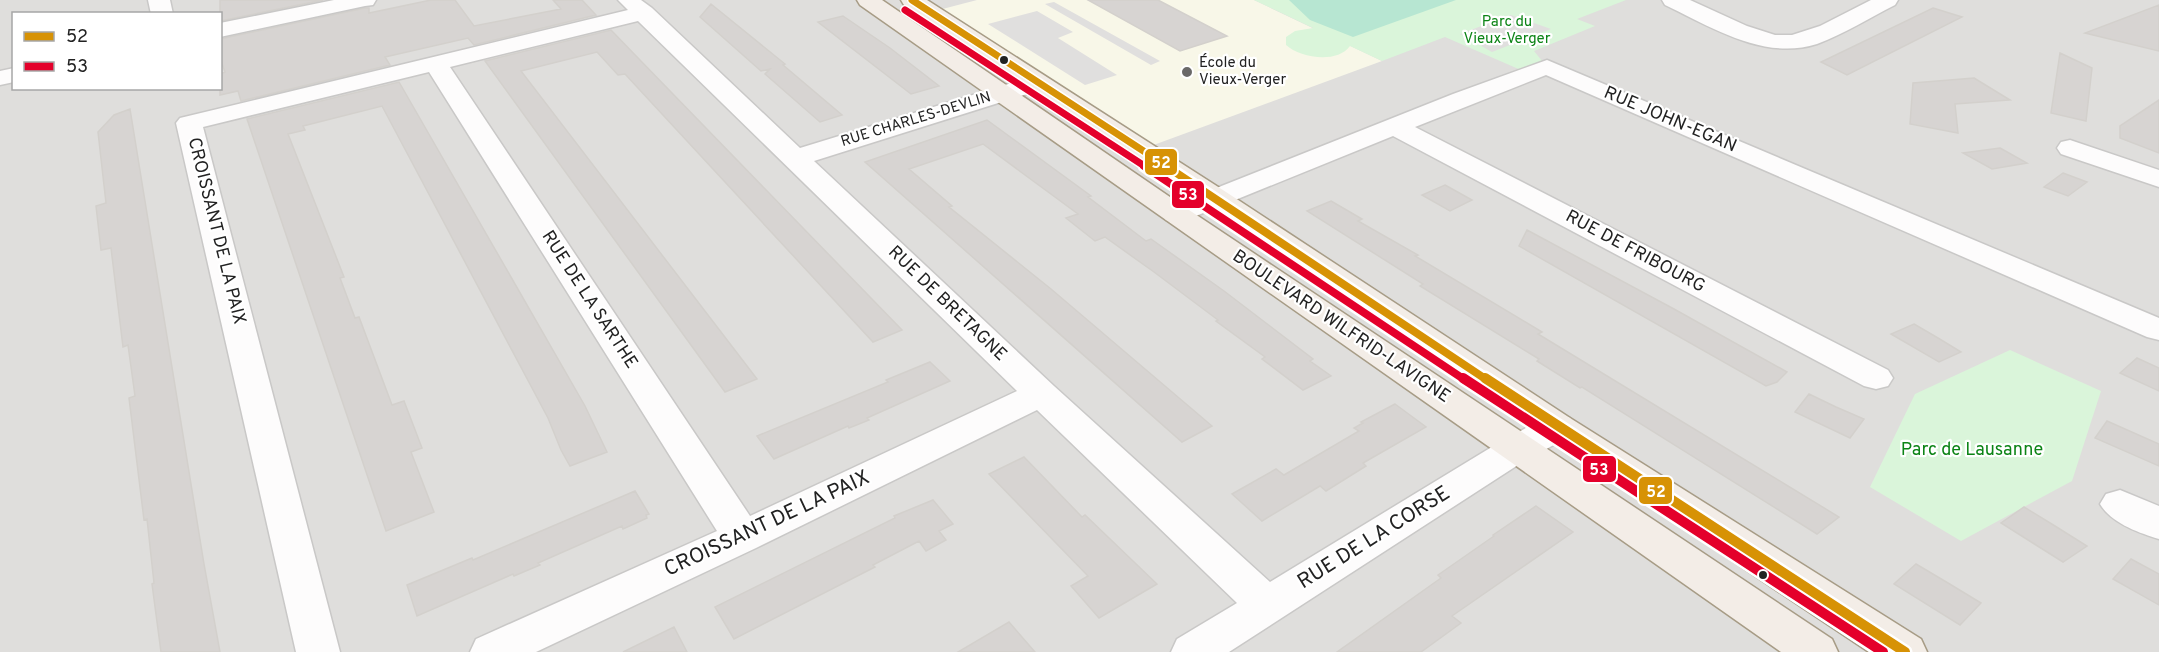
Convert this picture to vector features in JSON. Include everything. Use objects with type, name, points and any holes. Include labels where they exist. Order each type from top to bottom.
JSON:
[{"type":"main road","name":"BOULEVARD WILFRID-LAVIGNE","points":[[868,0],[1815,652]]},
{"type":"main road","name":"BOULEVARD WILFRID-LAVIGNE","points":[[912,0],[1216,198],[1557,427],[1905,652]]},
{"type":"street","points":[[222,30],[365,0]]},
{"type":"street","points":[[1673,0],[1750,35],[1787,42],[1807,39],[1887,0]]},
{"type":"street","name":"CROISSANT DE LA PAIX","points":[[318,652],[189,123],[436,64],[636,7]]},
{"type":"street","name":"RUE DE BRETAGNE","points":[[636,7],[1041,394],[1267,605]]},
{"type":"street","name":"RUE DE LA SARTHE","points":[[436,64],[742,537]]},
{"type":"street","name":"RUE JOHN-EGAN","points":[[1176,214],[1547,67],[2159,330]]},
{"type":"street","name":"RUE CHARLES-DEVLIN","points":[[796,158],[1037,82]]},
{"type":"street","name":"RUE DE FRIBOURG","points":[[1394,126],[1876,378]]},
{"type":"street","points":[[2070,148],[2159,179]]},
{"type":"street","name":"CROISSANT DE LA PAIX","points":[[492,652],[742,537],[1041,394]]},
{"type":"street","name":"RUE DE LA CORSE","points":[[1193,652],[1518,448],[1557,427]]},
{"type":"street","points":[[2120,504],[2159,524]]},
{"type":"shaded area","points":[[0,0],[2159,0],[2159,652],[0,652]]},
{"type":"shaded area","name":"École du Vieux-Verger","points":[[977,0],[1254,0],[1382,61],[1140,150],[931,12]]},
{"type":"shaded area","points":[[1054,2],[1160,61],[1151,65],[1045,4]]},
{"type":"shaded area","points":[[1037,11],[1073,32],[1058,38],[1117,75],[1085,85],[988,24]]},
{"type":"shaded area","points":[[1511,15],[1551,29],[1492,52],[1460,34]]},
{"type":"green space","name":"Parc du Vieux-Verger","points":[[1254,0],[1626,0],[1577,19],[1595,26],[1534,51],[1547,67],[1530,74],[1445,37],[1382,61],[1350,46],[1344,52],[1328,57],[1309,56],[1292,50],[1286,45],[1286,37],[1295,31],[1313,28]]},
{"type":"green space","points":[[1289,0],[1456,0],[1353,37],[1310,20]]},
{"type":"green space","name":"Parc de Lausanne","points":[[2010,350],[2101,391],[2072,481],[1961,541],[1870,487],[1915,394]]},
{"type":"building","points":[[220,0],[323,0],[222,21],[222,12],[220,12]]},
{"type":"building","points":[[431,0],[455,0],[474,26],[561,9],[553,0],[582,0],[596,15],[474,45],[468,38],[385,57],[390,65],[241,101],[238,91],[220,95],[222,73],[225,72],[222,64],[222,39],[365,8],[369,8],[369,13]]},
{"type":"building","points":[[1088,0],[1158,0],[1227,36],[1180,51]]},
{"type":"building","points":[[711,4],[785,64],[783,65],[842,115],[820,122],[765,74],[770,69],[761,71],[700,17]]},
{"type":"building","points":[[2159,5],[2159,51],[2085,33]]},
{"type":"building","points":[[1933,8],[1962,17],[1847,75],[1821,62]]},
{"type":"building","points":[[843,16],[890,48],[939,86],[911,94],[818,22]]},
{"type":"building","points":[[611,30],[902,330],[873,342],[625,74],[618,75],[597,52],[521,71],[757,379],[725,392],[485,61]]},
{"type":"building","points":[[2060,53],[2092,68],[2086,121],[2051,113]]},
{"type":"building","points":[[1974,78],[2010,100],[1955,104],[1958,133],[1910,124],[1913,83]]},
{"type":"building","points":[[399,82],[585,406],[607,452],[570,466],[548,418],[382,106],[303,126],[305,130],[288,134],[344,277],[340,278],[355,318],[359,317],[392,405],[404,401],[422,448],[411,452],[434,512],[386,531],[247,119]]},
{"type":"building","points":[[2159,100],[2159,153],[2120,138],[2120,126]]},
{"type":"building","points":[[130,109],[220,652],[161,652],[152,584],[154,583],[147,519],[144,520],[129,398],[135,396],[128,345],[123,347],[111,248],[101,250],[96,206],[106,203],[98,132],[114,115]]},
{"type":"building","points":[[987,120],[1091,196],[1088,197],[1146,241],[1151,239],[1224,291],[1313,359],[1310,361],[1331,376],[1303,390],[1262,359],[1265,357],[1154,272],[1105,237],[1095,241],[1066,218],[1078,214],[983,144],[909,169],[952,206],[949,207],[1051,289],[1212,426],[1182,442],[865,162]]},
{"type":"building","points":[[2000,148],[2027,163],[1992,169],[1963,153]]},
{"type":"building","points":[[2063,173],[2087,182],[2068,196],[2044,187]]},
{"type":"building","points":[[1445,185],[1472,200],[1450,211],[1422,195]]},
{"type":"building","points":[[1331,201],[1362,219],[1358,221],[1418,255],[1415,256],[1542,332],[1538,334],[1839,517],[1817,534],[1582,387],[1580,388],[1537,361],[1539,359],[1420,286],[1423,284],[1307,211]]},
{"type":"building","points":[[1527,230],[1787,372],[1777,382],[1766,386],[1519,246]]},
{"type":"building","points":[[1914,324],[1961,352],[1939,362],[1891,334]]},
{"type":"building","points":[[2137,358],[2159,368],[2159,391],[2120,373]]},
{"type":"building","points":[[930,362],[950,381],[867,418],[869,420],[849,428],[848,426],[774,459],[757,436],[888,382],[886,380]]},
{"type":"building","points":[[1809,394],[1864,419],[1850,438],[1795,412]]},
{"type":"building","points":[[1395,404],[1426,427],[1363,463],[1366,466],[1326,491],[1320,486],[1262,521],[1232,494],[1276,469],[1284,475],[1359,431],[1354,428],[1363,423],[1361,422]]},
{"type":"building","points":[[2107,421],[2159,444],[2159,466],[2095,438]]},
{"type":"building","points":[[1024,457],[1082,517],[1085,515],[1157,584],[1099,618],[1071,586],[1088,576],[989,474]]},
{"type":"building","points":[[635,491],[649,514],[646,515],[647,518],[623,529],[622,526],[538,563],[540,565],[514,576],[513,574],[417,616],[407,585],[472,558],[473,560]]},
{"type":"building","points":[[933,500],[953,524],[939,531],[946,540],[926,551],[919,541],[873,565],[875,567],[734,639],[715,607],[895,518],[894,516]]},
{"type":"building","points":[[1536,506],[1573,532],[1452,616],[1461,623],[1421,652],[1337,652],[1441,578],[1438,575]]},
{"type":"building","points":[[2024,507],[2087,546],[2063,562],[2001,523]]},
{"type":"building","points":[[2131,559],[2159,574],[2159,605],[2113,579]]},
{"type":"building","points":[[1916,564],[1981,603],[1960,625],[1894,584]]},
{"type":"building","points":[[1009,622],[1035,652],[958,652]]},
{"type":"building","points":[[674,627],[687,652],[623,652]]},
{"type":"transit line","name":"52","points":[[912,0],[1216,198],[1557,427],[1905,652]]},
{"type":"transit line","name":"53","points":[[905,10],[1209,208],[1550,437],[1883,652]]},
{"type":"place","name":"École du Vieux-Verger","points":[[1187,72]]}]
